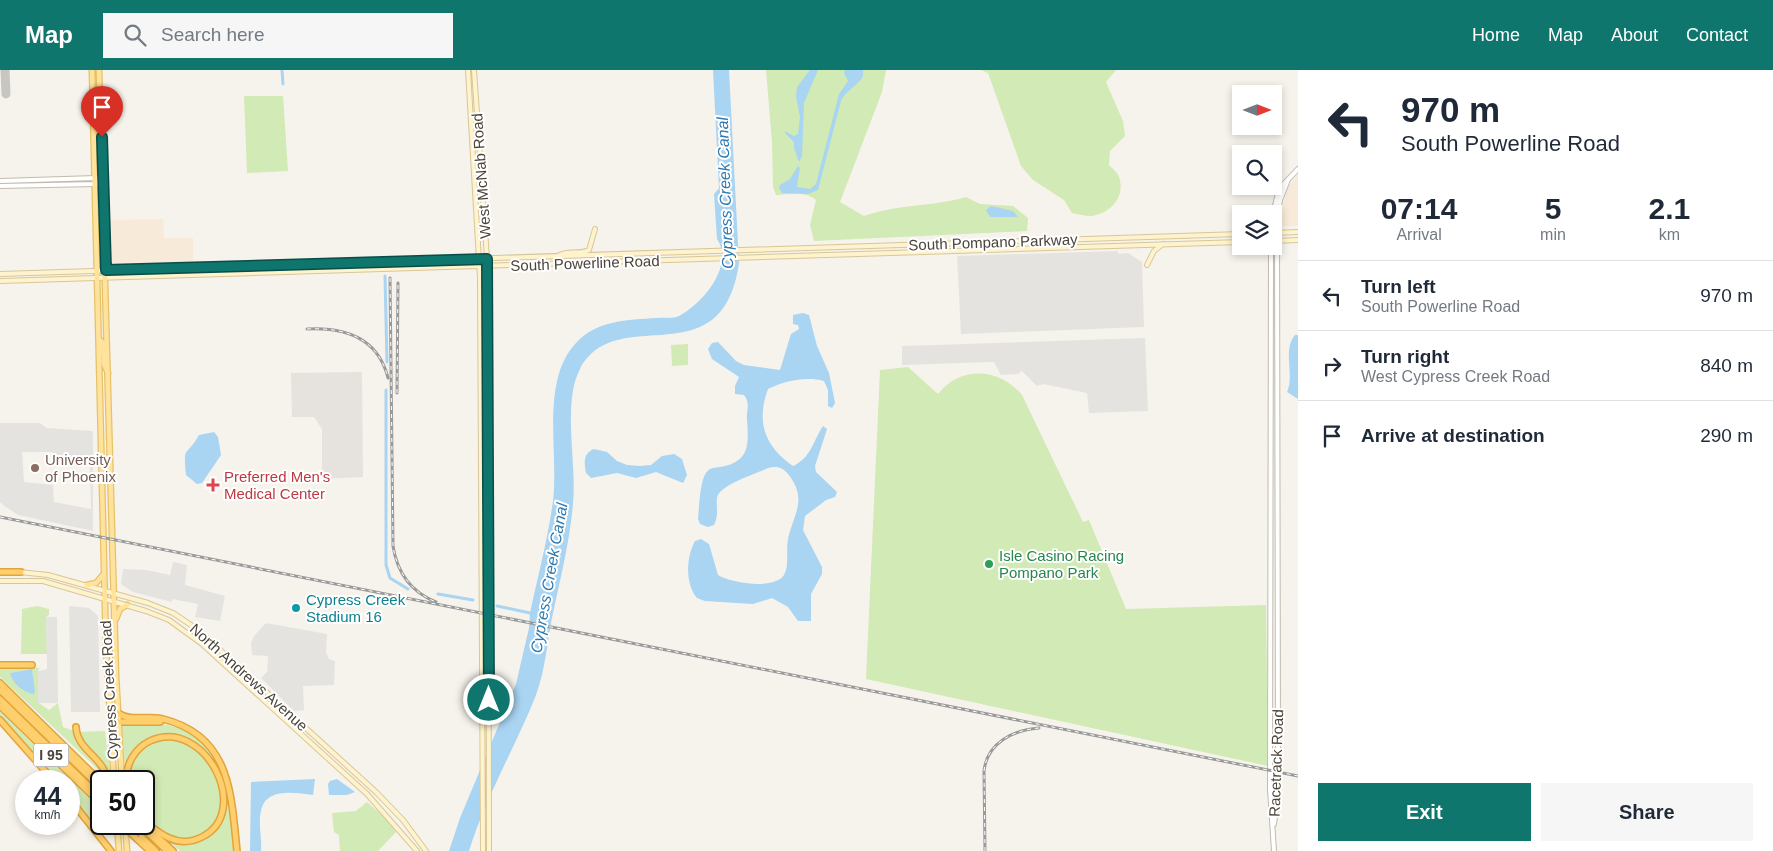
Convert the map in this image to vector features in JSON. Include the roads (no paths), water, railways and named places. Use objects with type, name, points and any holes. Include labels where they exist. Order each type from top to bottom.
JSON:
[{"type":"highway","points":[[0,573],[21,572]]},
{"type":"highway","points":[[0,664],[32,665]]},
{"type":"highway","name":"I 95","points":[[0,683],[90,771]]},
{"type":"highway","points":[[0,690],[90,777]]},
{"type":"highway","points":[[0,700],[90,787]]},
{"type":"highway","name":"I 95","points":[[0,706],[90,793]]},
{"type":"highway","points":[[118,713],[127,717],[155,718],[173,723],[201,739],[222,765],[231,792],[237,851]]},
{"type":"highway","points":[[0,720],[44,770]]},
{"type":"highway","points":[[118,725],[151,721],[173,723]]},
{"type":"highway","points":[[76,727],[78,741],[102,765],[104,770]]},
{"type":"highway","points":[[127,770],[136,752],[147,743],[168,737],[182,738],[195,745],[207,757],[218,776],[223,794],[223,810],[216,826],[204,836],[190,841],[176,840],[164,836],[155,830]]},
{"type":"highway","points":[[80,811],[90,821]]},
{"type":"highway","points":[[80,812],[111,851]]},
{"type":"highway","points":[[155,833],[172,851]]},
{"type":"highway","points":[[133,835],[150,851]]},
{"type":"highway","points":[[140,835],[156,851]]},
{"type":"highway","points":[[150,835],[167,851]]},
{"type":"main road","points":[[92,70],[99,339],[103,343],[104,364],[109,374]]},
{"type":"main road","points":[[99,70],[109,374]]},
{"type":"main road","name":"West McNab Road","points":[[468,70],[480,267],[482,851]]},
{"type":"main road","name":"West McNab Road","points":[[474,70],[488,267],[489,851]]},
{"type":"main road","points":[[557,256],[562,253],[589,250],[595,229]]},
{"type":"main road","points":[[1282,233],[1298,232]]},
{"type":"main road","name":"South Pompano Parkway","points":[[719,250],[1232,234]]},
{"type":"main road","points":[[1033,248],[1040,245],[1069,244],[1076,239]]},
{"type":"main road","points":[[1282,241],[1298,240]]},
{"type":"main road","name":"South Pompano Parkway","points":[[719,257],[1232,242]]},
{"type":"main road","points":[[1148,266],[1154,251],[1163,244]]},
{"type":"main road","name":"South Powerline Road","points":[[0,274],[719,250]]},
{"type":"main road","name":"South Powerline Road","points":[[0,282],[488,267],[719,257]]},
{"type":"main road","points":[[16,281],[26,273]]},
{"type":"main road","name":"Cypress Creek Road","points":[[99,339],[104,599],[113,770]]},
{"type":"main road","name":"Cypress Creek Road","points":[[109,374],[118,725],[123,770]]},
{"type":"main road","name":"North Andrews Avenue","points":[[21,572],[48,575],[87,585],[165,609],[197,629],[376,792],[403,820],[426,851]]},
{"type":"main road","points":[[87,585],[96,583],[104,574]]},
{"type":"main road","name":"North Andrews Avenue","points":[[0,581],[43,581],[161,616],[188,632],[367,794],[417,851]]},
{"type":"main road","points":[[482,590],[489,590]]},
{"type":"main road","points":[[115,623],[120,610],[127,605]]},
{"type":"main road","points":[[110,722],[118,725]]},
{"type":"main road","points":[[110,728],[118,725]]},
{"type":"main road","points":[[482,832],[489,832]]},
{"type":"main road","points":[[118,835],[119,851]]},
{"type":"main road","points":[[127,835],[127,851]]},
{"type":"street","points":[[1275,205],[1278,192],[1298,169]]},
{"type":"street","points":[[0,181],[21,183],[103,180]]},
{"type":"street","name":"Racetrack Road","points":[[1278,205],[1288,180]]},
{"type":"street","points":[[2,186],[21,183]]},
{"type":"street","name":"Racetrack Road","points":[[1271,255],[1270,691],[1271,795],[1274,824]]},
{"type":"street","name":"Racetrack Road","points":[[1274,824],[1278,793],[1276,255]]},
{"type":"street","points":[[1270,691],[1278,705]]},
{"type":"street","points":[[1274,824],[1274,851]]},
{"type":"water","name":"Cypress Creek Canal","points":[[713,70],[729,70],[739,263],[729,299],[712,320],[691,330],[618,340],[597,349],[580,369],[575,383],[571,416],[574,487],[572,517],[539,686],[528,715],[492,791],[469,851],[449,851],[460,818],[516,684],[529,628],[530,613],[546,543],[553,501],[554,397],[558,377],[565,359],[584,335],[603,326],[624,321],[679,316],[697,303],[706,293],[719,272],[722,261],[717,239],[714,194],[719,188]]},
{"type":"water","points":[[810,70],[818,70],[804,103],[802,156],[799,162],[794,142],[785,131],[794,136],[798,134],[800,117],[796,97],[797,87]]},
{"type":"water","points":[[845,70],[863,70],[863,74],[859,82],[847,92],[841,101],[818,190],[808,194],[782,193],[779,188],[780,185],[790,179],[798,166],[800,168],[797,187],[810,189],[816,184],[839,94],[848,81],[844,73]]},
{"type":"water","points":[[991,206],[1013,211],[1018,217],[990,217],[986,210]]},
{"type":"water","points":[[803,313],[809,315],[817,346],[829,373],[835,403],[832,408],[828,406],[828,390],[824,381],[803,379],[788,382],[768,389],[764,401],[763,422],[765,432],[775,450],[793,466],[808,454],[823,426],[827,429],[815,466],[816,472],[837,492],[835,497],[826,500],[805,516],[803,530],[822,567],[822,574],[811,594],[811,621],[798,621],[788,607],[772,598],[753,604],[705,601],[697,598],[690,585],[688,570],[692,547],[695,541],[701,539],[709,544],[718,575],[724,578],[743,583],[764,584],[781,579],[785,573],[788,539],[798,506],[798,499],[794,483],[781,468],[768,468],[731,484],[719,493],[714,525],[708,527],[700,524],[698,519],[701,488],[706,473],[711,469],[730,465],[742,457],[748,438],[747,401],[744,395],[735,394],[735,386],[739,377],[712,359],[708,349],[712,343],[718,342],[736,361],[744,365],[780,370],[791,334],[799,329],[798,325],[793,324],[793,315]]},
{"type":"water","points":[[1295,335],[1298,335],[1298,399],[1287,392],[1290,378],[1289,348]]},
{"type":"water","points":[[214,432],[218,437],[221,455],[202,483],[197,484],[186,475],[185,455],[199,435]]},
{"type":"water","points":[[594,449],[607,452],[617,461],[627,465],[640,466],[651,465],[662,456],[674,454],[682,459],[687,475],[683,483],[656,472],[636,478],[617,473],[591,478],[586,473],[585,462],[588,453]]},
{"type":"water","points":[[32,669],[34,694],[26,692],[19,687],[10,673]]},
{"type":"water","points":[[315,779],[313,795],[282,793],[269,798],[264,803],[260,820],[261,851],[250,851],[251,782]]},
{"type":"water","points":[[337,779],[355,792],[347,795],[329,795],[328,784],[330,781]]},
{"type":"waterway","points":[[282,70],[283,84]]},
{"type":"waterway","points":[[385,276],[387,362]]},
{"type":"waterway","points":[[386,390],[386,565],[390,578],[408,589]]},
{"type":"waterway","points":[[438,594],[473,600]]},
{"type":"waterway","name":"Cypress Creek Canal","points":[[497,606],[530,613]]},
{"type":"railway","points":[[390,278],[393,546],[402,573],[412,587],[436,602]]},
{"type":"railway","points":[[397,393],[398,283]]},
{"type":"railway","points":[[307,329],[334,330],[347,333],[368,344],[383,364],[388,378]]},
{"type":"railway","points":[[0,517],[1298,776]]},
{"type":"railway","points":[[985,851],[984,771],[986,761],[996,746],[1011,735],[1039,728]]},
{"type":"place","name":"University of Phoenix","points":[[35,468]]},
{"type":"place","name":"Preferred Men's Medical Center","points":[[213,485]]},
{"type":"place","name":"Isle Casino Racing Pompano Park","points":[[989,564]]},
{"type":"place","name":"Cypress Creek Stadium 16","points":[[296,608]]}]
